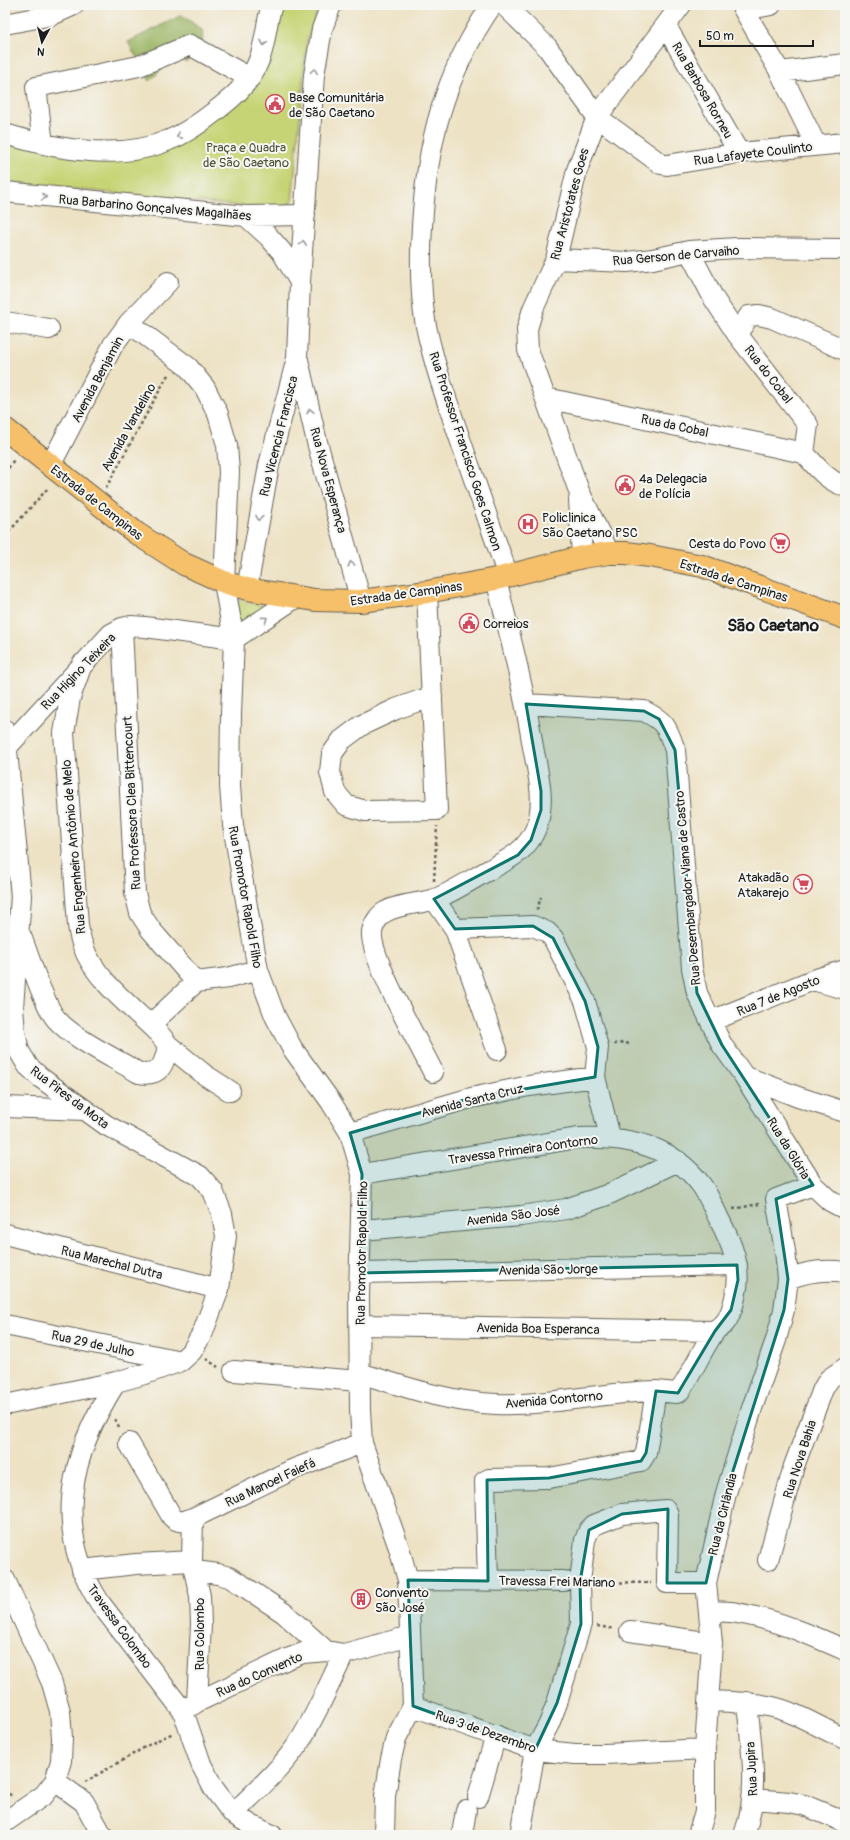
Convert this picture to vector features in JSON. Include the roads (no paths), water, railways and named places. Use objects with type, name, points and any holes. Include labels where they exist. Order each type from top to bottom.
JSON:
[{"type":"main road","name":"Estrada de Campinas","points":[[5,429],[136,534],[184,564],[224,582],[247,589],[295,598],[361,601],[427,592],[502,577],[582,557],[609,553],[650,556],[702,566],[845,618]]},
{"type":"street","points":[[5,24],[52,15],[74,5]]},
{"type":"street","points":[[5,134],[43,144],[75,150],[103,151],[149,147],[169,141],[208,116],[238,93],[250,78],[261,54],[272,5]]},
{"type":"street","name":"Rua Professor Francisco Goes Calmon","points":[[433,1072],[376,954],[372,931],[375,922],[383,912],[396,907],[434,899],[518,855],[530,840],[536,828],[541,810],[540,790],[526,704],[502,577],[443,389],[426,325],[420,251],[423,197],[431,145],[440,110],[451,78],[463,51],[492,5]]},
{"type":"street","points":[[504,5],[547,47],[597,117]]},
{"type":"street","name":"Rua Aristotates Goes","points":[[609,553],[579,491],[528,350],[527,330],[533,309],[556,259],[577,170],[597,117],[681,5]]},
{"type":"street","points":[[771,5],[743,8],[780,72],[816,145]]},
{"type":"street","name":"Rua Vicencia Francisca","points":[[247,589],[269,466],[297,358],[300,282],[314,75],[322,29],[329,6]]},
{"type":"street","name":"Rua Barbosa Rorneu","points":[[666,26],[739,153]]},
{"type":"street","points":[[43,144],[36,87],[139,66],[190,45],[250,78]]},
{"type":"street","points":[[780,72],[845,64]]},
{"type":"street","name":"Rua Lafayete Coulinto","points":[[597,117],[661,164],[667,165],[739,153],[845,143]]},
{"type":"street","name":"Rua Barbarino Gonçalves Magalhães","points":[[5,192],[246,216],[305,215]]},
{"type":"street","points":[[246,216],[270,237],[282,252],[300,282]]},
{"type":"street","name":"Rua Gerson de Carvaiho","points":[[556,259],[627,262],[653,259],[689,251],[737,248],[845,249]]},
{"type":"street","name":"Rua do Cobal","points":[[689,251],[714,299],[737,334],[808,425],[804,453]]},
{"type":"street","name":"Avenida Benjamin","points":[[56,470],[113,345],[129,323],[168,282]]},
{"type":"street","points":[[737,334],[749,316],[759,315],[772,318],[845,350]]},
{"type":"street","points":[[5,322],[49,329]]},
{"type":"street","name":"Rua Promotor Rapold Filho","points":[[129,323],[188,368],[205,388],[218,414],[227,445],[228,472],[224,582],[234,640],[230,714],[230,786],[233,825],[258,970],[275,1016],[292,1048],[331,1102],[350,1133],[362,1174],[360,1273],[361,1325],[356,1378],[362,1443],[399,1548],[408,1580],[413,1706]]},
{"type":"street","name":"Rua Nova Esperança","points":[[297,358],[361,601]]},
{"type":"street","name":"Rua da Cobal","points":[[546,398],[804,453]]},
{"type":"street","points":[[804,453],[824,475],[838,484],[845,486]]},
{"type":"street","name":"Rua Aristotates Goes","points":[[579,491],[582,557]]},
{"type":"street","points":[[427,592],[438,810],[365,811],[346,805],[335,792],[330,772],[332,754],[342,740],[362,725],[396,709],[432,696]]},
{"type":"street","points":[[234,640],[295,598]]},
{"type":"street","name":"Rua Higino Teixeira","points":[[6,738],[111,634],[122,628],[131,626],[144,627],[234,640]]},
{"type":"street","name":"Rua Professora Clea Bittencourt","points":[[122,628],[135,893],[140,913],[151,930],[196,982]]},
{"type":"street","name":"Rua Engenheiro Antônio de Melo","points":[[82,664],[70,698],[64,733],[78,925],[83,946],[93,966],[107,983],[168,1045],[206,1075],[230,1091]]},
{"type":"street","name":"Rua Desembargador Viana de Castro","points":[[526,704],[644,711],[659,718],[668,731],[675,750],[692,968],[697,993],[722,1045],[744,1076]]},
{"type":"street","name":"Rua Pires da Mota","points":[[6,738],[21,896],[13,1008],[15,1032],[19,1051],[28,1066],[41,1078],[85,1110],[106,1125],[200,1176],[213,1191],[222,1214],[226,1236],[219,1289],[203,1332],[187,1356]]},
{"type":"street","points":[[434,899],[455,929],[497,1050]]},
{"type":"street","points":[[455,929],[532,926],[547,932],[553,938],[585,1000],[598,1047],[595,1077],[610,1137]]},
{"type":"street","points":[[19,932],[48,1006],[56,1019],[68,1031],[139,1073],[152,1074],[160,1070],[166,1059],[168,1045]]},
{"type":"street","points":[[150,1025],[196,982],[228,978],[258,970]]},
{"type":"street","name":"Rua 7 de Agosto","points":[[711,1021],[813,980],[845,970]]},
{"type":"street","points":[[813,980],[845,989]]},
{"type":"street","points":[[744,1076],[798,1097],[845,1112]]},
{"type":"street","name":"Rua da Glória","points":[[744,1076],[813,1185],[830,1201],[845,1209]]},
{"type":"street","name":"Avenida Santa Cruz","points":[[350,1133],[471,1098],[529,1086],[595,1077]]},
{"type":"street","points":[[5,1107],[85,1110]]},
{"type":"street","name":"Travessa Primeira Contorno","points":[[362,1174],[578,1138],[610,1137],[631,1140],[661,1151],[678,1161],[702,1186],[729,1238],[736,1265],[737,1292],[732,1310],[724,1323],[715,1330]]},
{"type":"street","name":"Avenida São José","points":[[362,1230],[521,1216],[566,1209],[607,1195],[678,1161]]},
{"type":"street","name":"Rua da Cirlândia","points":[[698,1835],[705,1812],[705,1749],[712,1643],[706,1583],[726,1493],[752,1408],[776,1340],[784,1310],[788,1279],[785,1251],[768,1202],[813,1185]]},
{"type":"street","name":"Rua Marechal Dutra","points":[[5,1234],[219,1289]]},
{"type":"street","name":"Avenida São Jorge","points":[[360,1273],[736,1265]]},
{"type":"street","points":[[788,1279],[800,1274],[842,1272]]},
{"type":"street","name":"Rua 29 de Julho","points":[[5,1325],[187,1356]]},
{"type":"street","name":"Avenida Boa Esperanca","points":[[361,1325],[715,1330]]},
{"type":"street","name":"Avenida Contorno","points":[[234,1371],[356,1378],[428,1395],[496,1404],[545,1402],[630,1391],[676,1393],[679,1392],[715,1330]]},
{"type":"street","points":[[5,1406],[116,1382],[148,1373],[187,1356]]},
{"type":"street","name":"Rua Nova Bahia","points":[[768,1560],[794,1466],[823,1389],[829,1379],[845,1368]]},
{"type":"street","name":"Travessa Colombo","points":[[116,1382],[104,1401],[81,1452],[72,1492],[71,1520],[75,1545],[82,1570],[89,1587],[100,1603],[189,1713],[201,1764],[214,1789],[233,1814],[272,1835]]},
{"type":"street","points":[[488,1581],[484,1484],[487,1480],[549,1478],[641,1462],[646,1453],[656,1391]]},
{"type":"street","points":[[129,1443],[172,1517],[186,1520]]},
{"type":"street","name":"Rua Manoel Faiefá","points":[[186,1520],[294,1469],[362,1443]]},
{"type":"street","points":[[520,1835],[536,1750],[549,1724],[557,1703],[581,1624],[572,1582],[588,1530],[594,1525],[622,1514],[662,1509],[668,1511],[667,1583],[706,1583]]},
{"type":"street","name":"Rua Colombo","points":[[186,1520],[200,1596],[201,1624],[189,1713]]},
{"type":"street","points":[[82,1570],[136,1564],[194,1566],[229,1577],[284,1613],[335,1652],[315,1713],[298,1744],[277,1770],[233,1814]]},
{"type":"street","points":[[5,1580],[52,1683],[60,1711],[62,1786]]},
{"type":"street","name":"Travessa Frei Mariano","points":[[408,1580],[572,1582]]},
{"type":"street","points":[[710,1612],[736,1612],[756,1617],[813,1636],[845,1650]]},
{"type":"street","points":[[630,1631],[712,1643]]},
{"type":"street","name":"Rua do Convento","points":[[189,1713],[287,1659],[303,1654],[335,1652],[410,1636]]},
{"type":"street","points":[[709,1701],[747,1702],[769,1706],[790,1713],[845,1739]]},
{"type":"street","name":"Rua Jupira","points":[[744,1835],[750,1819],[754,1799],[747,1702]]},
{"type":"street","points":[[384,1835],[385,1796],[390,1759],[396,1738],[413,1706]]},
{"type":"street","name":"Rua 3 de Dezembro","points":[[413,1706],[536,1750],[575,1754],[605,1754],[705,1749]]},
{"type":"street","points":[[462,1835],[496,1735]]},
{"type":"street","points":[[5,1822],[44,1795],[62,1786]]},
{"type":"street","points":[[62,1786],[84,1802],[102,1835]]},
{"type":"street","points":[[754,1799],[804,1805],[845,1822]]},
{"type":"place","name":"Base Comunitária de São Caetano","points":[[275,104]]},
{"type":"place","name":"4ª Delegacia de Polícia","points":[[625,485]]},
{"type":"place","name":"Policlinica São Caetano PSC","points":[[528,524]]},
{"type":"place","name":"Cesta do Povo","points":[[780,543]]},
{"type":"place","name":"Correios","points":[[469,623]]},
{"type":"place","name":"Atakadão Atakarejo","points":[[803,884]]},
{"type":"place","name":"Convento São José","points":[[361,1599]]},
{"type":"district","name":"São Caetano","points":[[773,625]]},
{"type":"park label","name":"Praça e Quadra de São Caetano","points":[[246,154]]}]
